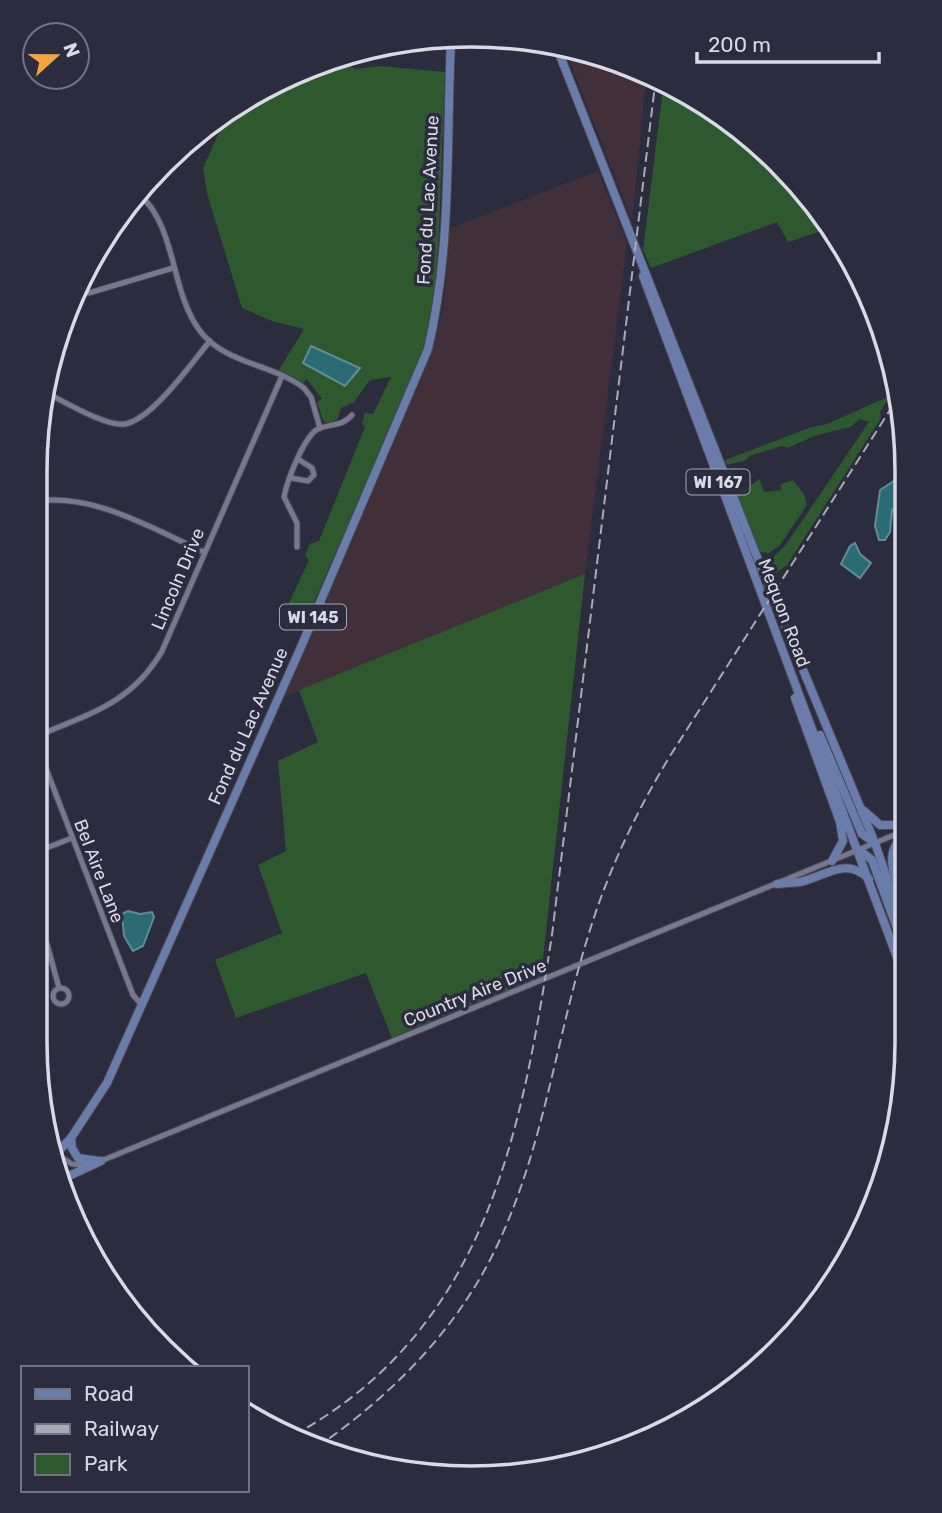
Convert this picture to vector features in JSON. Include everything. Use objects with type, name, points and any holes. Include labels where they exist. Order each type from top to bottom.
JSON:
[{"type":"main road","name":"Fond du Lac Avenue","points":[[61,1149],[107,1083],[295,659],[428,349],[439,303],[443,257],[450,48]]},
{"type":"main road","name":"Mequon Road","points":[[560,57],[875,843],[895,902]]},
{"type":"main road","name":"Mequon Road","points":[[640,260],[674,362],[895,950]]},
{"type":"main road","points":[[794,681],[805,728],[840,822],[843,841],[832,861]]},
{"type":"main road","points":[[802,703],[836,766],[862,834],[875,843]]},
{"type":"main road","points":[[859,806],[880,825],[895,825]]},
{"type":"main road","points":[[895,845],[892,860],[895,871]]},
{"type":"main road","points":[[859,850],[871,859],[895,923]]},
{"type":"main road","points":[[777,884],[800,882],[848,867],[860,871],[871,881]]},
{"type":"main road","points":[[71,1138],[72,1148],[78,1158],[102,1161]]},
{"type":"main road","points":[[69,1176],[102,1161]]},
{"type":"street","points":[[145,201],[158,218],[188,313],[210,341],[237,358],[282,376],[308,392],[320,428]]},
{"type":"street","points":[[89,293],[173,268]]},
{"type":"street","points":[[54,396],[104,419],[124,424],[140,418],[160,399],[210,341]]},
{"type":"street","name":"Lincoln Drive","points":[[47,732],[107,706],[132,691],[149,674],[282,376]]},
{"type":"street","points":[[298,547],[298,527],[284,497],[306,440],[320,428],[344,423],[352,415]]},
{"type":"street","points":[[291,478],[309,481],[314,475],[312,468],[299,459]]},
{"type":"street","points":[[47,501],[79,502],[110,511],[204,552]]},
{"type":"street","name":"Bel Aire Lane","points":[[47,772],[133,995],[142,1005]]},
{"type":"street","name":"Country Aire Drive","points":[[64,1159],[79,1165],[102,1161],[895,835]]},
{"type":"street","points":[[47,848],[72,838]]},
{"type":"street","points":[[47,944],[59,988]]},
{"type":"shaded area","points":[[569,59],[646,86],[632,220]]},
{"type":"shaded area","points":[[598,171],[627,243],[585,574],[282,698],[430,357],[444,307],[449,229]]},
{"type":"shaded area","points":[[311,346],[360,368],[345,386],[303,363]]},
{"type":"shaded area","points":[[895,480],[895,508],[892,510],[890,532],[885,540],[879,540],[875,526],[880,490]]},
{"type":"shaded area","points":[[855,543],[860,554],[871,563],[860,578],[841,564],[850,546]]},
{"type":"shaded area","points":[[128,911],[140,914],[152,912],[154,917],[143,946],[133,951],[124,936],[122,914]]},
{"type":"green space","points":[[349,66],[355,69],[380,66],[445,72],[436,287],[430,321],[420,360],[309,614],[289,603],[309,560],[305,555],[310,544],[319,541],[365,427],[362,424],[365,413],[373,414],[391,377],[370,380],[354,402],[341,408],[337,420],[328,424],[323,420],[317,402],[322,399],[307,379],[303,383],[279,370],[304,329],[272,321],[242,308],[207,193],[203,168],[220,130],[259,104],[309,80]]},
{"type":"green space","points":[[662,93],[706,119],[750,152],[790,192],[820,231],[788,242],[777,222],[651,268],[643,250]]},
{"type":"green space","points":[[888,397],[880,412],[881,418],[787,565],[776,573],[772,584],[766,564],[785,546],[869,422],[860,419],[850,427],[814,436],[788,448],[782,446],[749,456],[746,460],[727,465],[725,460],[809,428],[827,424]]},
{"type":"green space","points":[[741,474],[747,488],[759,479],[764,492],[781,490],[781,484],[793,480],[804,494],[807,505],[780,545],[769,553],[760,552],[731,479]]},
{"type":"green space","points":[[585,574],[541,977],[392,1038],[366,973],[236,1018],[215,960],[282,933],[258,865],[286,851],[278,761],[318,742],[299,690]]},
{"type":"railway","points":[[302,1430],[359,1391],[411,1340],[452,1283],[484,1220],[508,1153],[526,1082],[552,935],[654,89]]},
{"type":"railway","points":[[327,1440],[369,1408],[416,1363],[457,1314],[491,1258],[509,1219],[536,1139],[589,933],[624,842],[670,756],[890,410]]}]
